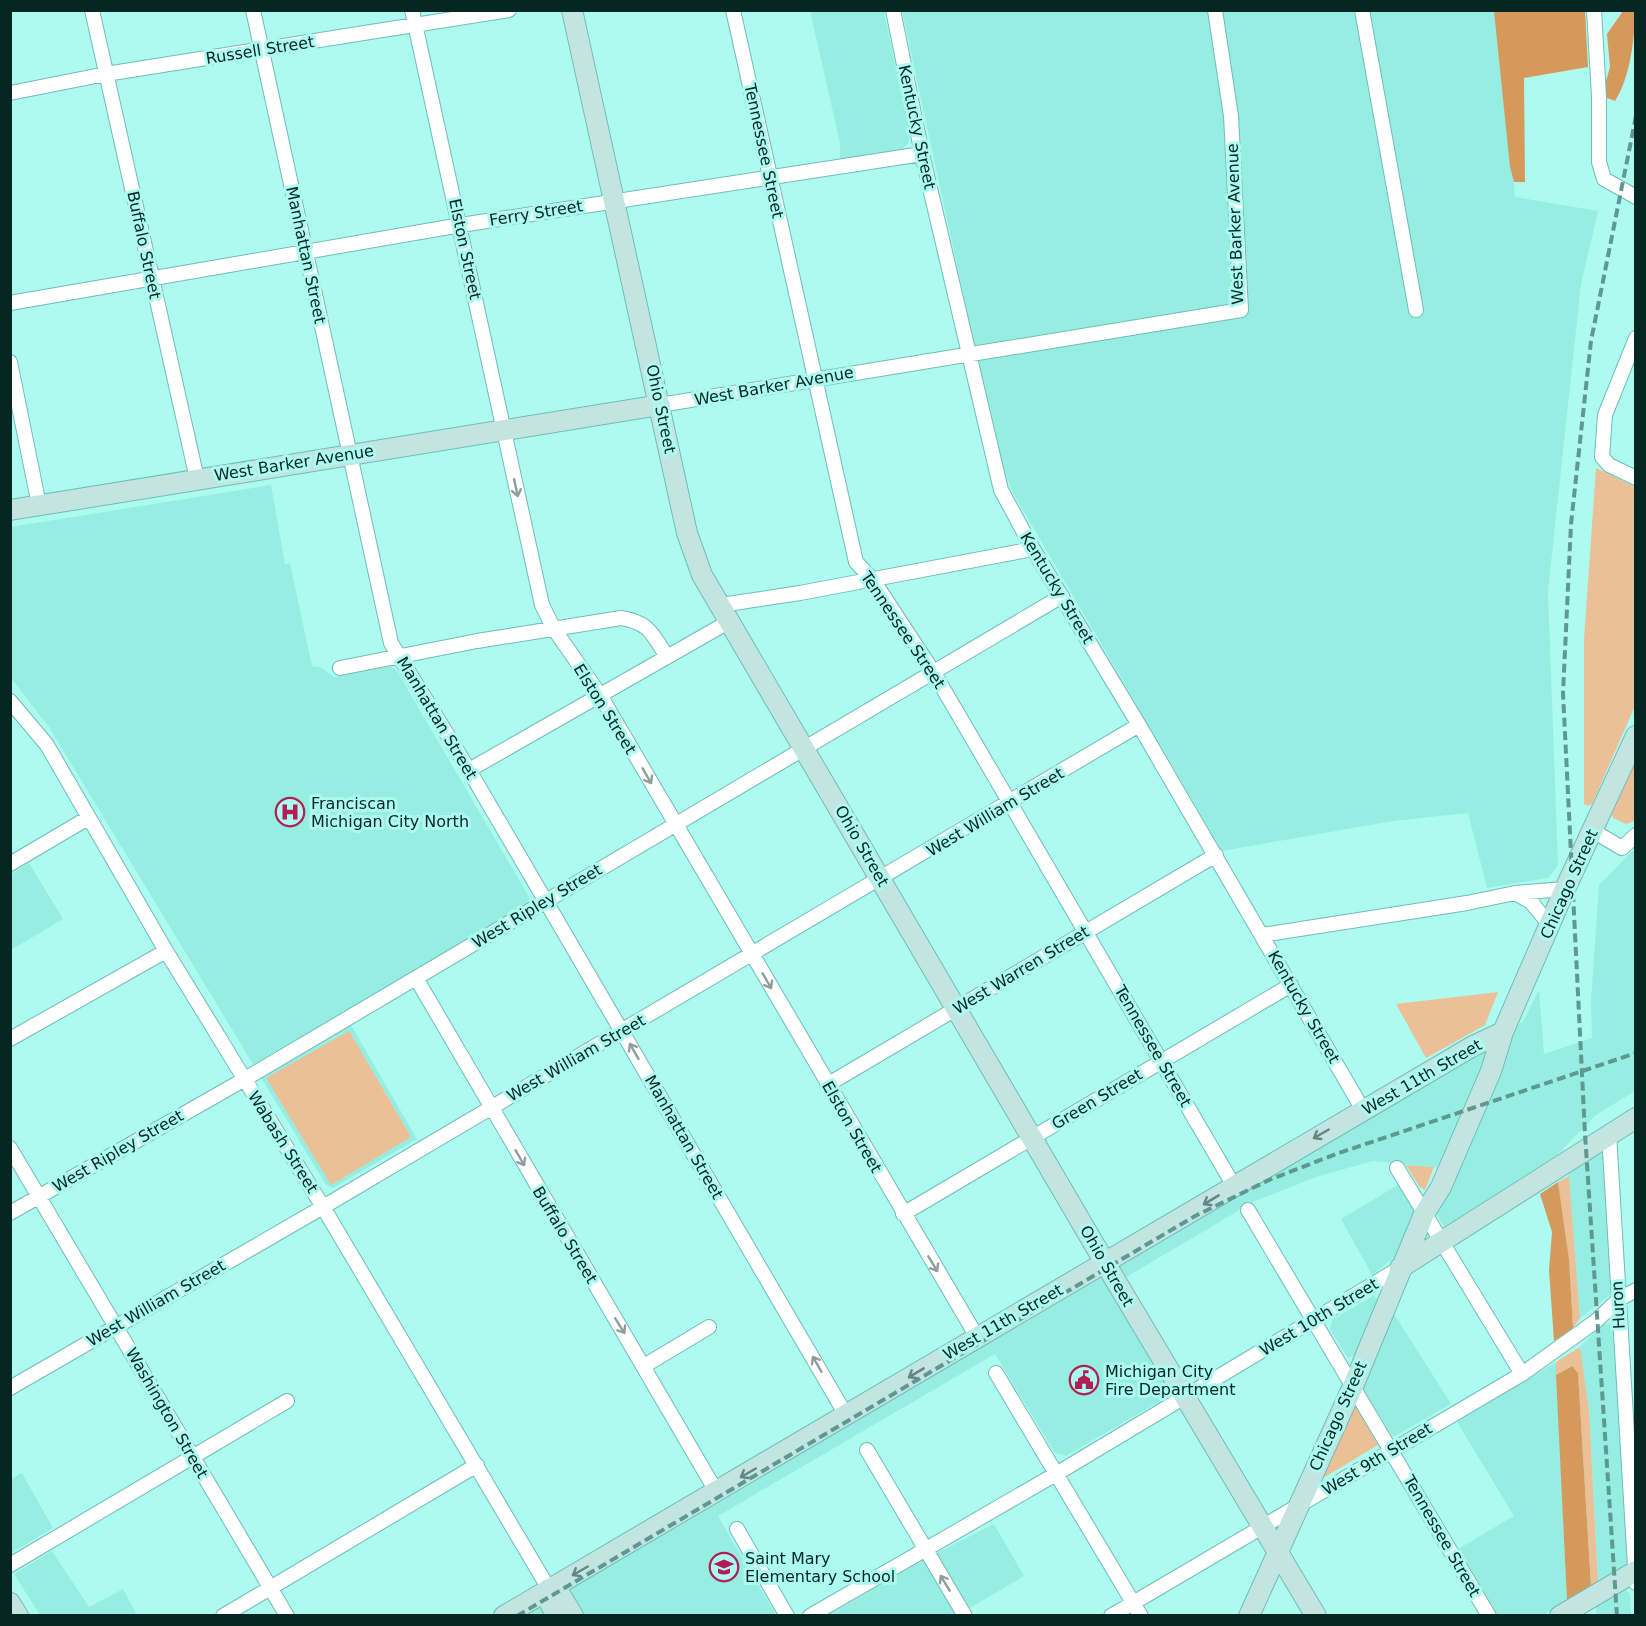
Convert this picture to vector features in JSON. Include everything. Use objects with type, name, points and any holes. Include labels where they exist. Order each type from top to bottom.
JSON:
[{"type":"street","name":"Buffalo Street","points":[[93,10],[197,479]]},
{"type":"street","name":"Manhattan Street","points":[[254,10],[391,643],[469,770],[846,1415]]},
{"type":"street","name":"Elston Street","points":[[412,10],[461,225],[542,605],[554,629],[600,695],[977,1337]]},
{"type":"street","name":"Russell Street","points":[[10,93],[106,74],[509,10]]},
{"type":"street","name":"Ohio Street","points":[[572,10],[687,533],[702,575],[1184,1397],[1316,1616]]},
{"type":"street","name":"Tennessee Street","points":[[733,10],[813,379],[856,562],[873,580],[934,673],[1234,1186]]},
{"type":"street","name":"Kentucky Street","points":[[893,10],[922,154],[1001,490],[1033,549],[1216,855],[1363,1110]]},
{"type":"street","name":"West Barker Avenue","points":[[10,510],[1241,310],[1231,116],[1215,10]]},
{"type":"street","points":[[1362,10],[1416,310]]},
{"type":"street","points":[[1594,10],[1599,98],[1599,162],[1604,179],[1635,197]]},
{"type":"street","name":"Ferry Street","points":[[10,303],[461,225],[922,154]]},
{"type":"street","points":[[1635,338],[1605,415],[1602,457],[1609,465],[1635,478]]},
{"type":"street","points":[[10,362],[39,505]]},
{"type":"street","points":[[469,770],[667,657],[726,613],[873,580],[1033,549]]},
{"type":"street","name":"West Ripley Street","points":[[10,1213],[245,1080],[1062,596]]},
{"type":"street","points":[[340,668],[621,618],[634,620],[648,627],[667,657]]},
{"type":"street","name":"Wabash Street","points":[[10,701],[47,745],[166,951],[323,1207],[477,1465],[549,1589],[547,1598],[557,1616]]},
{"type":"street","name":"West William Street","points":[[10,1388],[323,1207],[1009,804],[1139,725]]},
{"type":"street","name":"Chicago Street","points":[[1249,1616],[1354,1384],[1424,1214],[1450,1166],[1491,1071],[1503,1032],[1635,736]]},
{"type":"street","points":[[10,864],[88,818]]},
{"type":"street","points":[[1593,831],[1622,848],[1635,835]]},
{"type":"street","name":"West Warren Street","points":[[827,1084],[1216,855]]},
{"type":"street","points":[[1262,935],[1467,903],[1515,893],[1565,889]]},
{"type":"street","points":[[1515,893],[1531,902],[1550,925]]},
{"type":"street","points":[[10,1039],[166,951]]},
{"type":"street","name":"Buffalo Street","points":[[416,978],[716,1491]]},
{"type":"street","name":"Green Street","points":[[903,1214],[1291,985]]},
{"type":"street","name":"West 11th Street","points":[[504,1616],[1363,1110],[1473,1046],[1503,1032]]},
{"type":"street","name":"West 10th Street","points":[[810,1616],[1316,1320],[1635,1118]]},
{"type":"street","name":"Huron","points":[[1609,1134],[1635,1575]]},
{"type":"street","name":"Washington Street","points":[[10,1148],[287,1616]]},
{"type":"street","points":[[1397,1168],[1521,1374]]},
{"type":"street","name":"Tennessee Street","points":[[1248,1210],[1354,1384],[1489,1616]]},
{"type":"street","name":"West 9th Street","points":[[1110,1616],[1521,1374],[1596,1322],[1618,1300],[1635,1290]]},
{"type":"street","points":[[644,1366],[710,1327]]},
{"type":"street","points":[[996,1373],[1141,1616]]},
{"type":"street","points":[[10,1564],[287,1401]]},
{"type":"street","points":[[867,1450],[965,1616]]},
{"type":"street","points":[[223,1616],[477,1465]]},
{"type":"street","points":[[737,1529],[787,1616]]},
{"type":"street","points":[[1560,1616],[1635,1575]]},
{"type":"street","name":"Wabash Street","points":[[549,1589],[558,1591],[573,1616]]},
{"type":"street","points":[[10,1603],[18,1616]]},
{"type":"shaded area","points":[[810,11],[884,11],[909,131],[909,142],[902,149],[840,160],[840,143]]},
{"type":"shaded area","points":[[902,11],[1501,11],[1515,197],[1598,211],[1581,284],[1548,591],[1558,865],[1548,878],[1487,888],[1468,813],[1393,821],[1222,851],[1013,493],[998,455]]},
{"type":"shaded area","points":[[1494,11],[1585,11],[1588,67],[1524,78],[1525,182],[1514,182],[1510,167]]},
{"type":"shaded area","points":[[1623,11],[1635,11],[1634,33],[1628,70],[1615,101],[1607,98],[1604,88],[1610,67],[1607,34]]},
{"type":"shaded area","points":[[1596,468],[1635,487],[1635,706],[1592,804],[1588,806],[1584,804],[1584,639]]},
{"type":"shaded area","name":"Franciscan Michigan City North","points":[[271,485],[285,564],[290,563],[312,666],[320,667],[334,677],[390,666],[397,671],[529,897],[528,903],[344,1013],[417,1139],[333,1188],[326,1185],[49,727],[11,678],[11,527]]},
{"type":"shaded area","points":[[1635,754],[1635,821],[1626,824],[1613,818],[1611,812]]},
{"type":"shaded area","points":[[1635,848],[1635,1091],[1596,1115],[1557,1155],[1446,1230],[1434,1210],[1452,1169],[1373,1161],[1319,1176],[1255,1201],[1111,1286],[1170,1387],[1165,1398],[1066,1456],[1055,1453],[995,1354],[718,1516],[776,1615],[509,1616],[1523,1022],[1539,990],[1544,1054],[1592,1038],[1591,1002],[1599,885]]},
{"type":"shaded area","points":[[29,863],[63,919],[11,950],[11,874]]},
{"type":"shaded area","points":[[1498,992],[1485,1025],[1426,1058],[1396,1004]]},
{"type":"shaded area","points":[[349,1031],[411,1137],[331,1185],[266,1078]]},
{"type":"shaded area","points":[[1603,1152],[1612,1290],[1609,1296],[1580,1318],[1568,1167],[1593,1154]]},
{"type":"shaded area","points":[[1406,1165],[1434,1167],[1425,1190],[1419,1186]]},
{"type":"shaded area","points":[[1569,1176],[1580,1318],[1573,1328],[1569,1259],[1558,1182]]},
{"type":"shaded area","points":[[1558,1182],[1569,1259],[1573,1328],[1554,1341],[1549,1270],[1552,1232],[1540,1194]]},
{"type":"shaded area","points":[[1401,1183],[1417,1213],[1395,1257],[1372,1275],[1341,1219]]},
{"type":"shaded area","points":[[1374,1295],[1378,1300],[1356,1354],[1348,1358],[1330,1329],[1332,1320]]},
{"type":"shaded area","points":[[1391,1309],[1451,1404],[1393,1437],[1360,1384]]},
{"type":"shaded area","points":[[1610,1323],[1613,1326],[1628,1563],[1627,1570],[1598,1583],[1589,1410],[1580,1347],[1603,1324]]},
{"type":"shaded area","points":[[1580,1347],[1589,1410],[1598,1583],[1591,1587],[1578,1373],[1571,1366],[1556,1375],[1556,1362]]},
{"type":"shaded area","points":[[1556,1362],[1567,1601],[1543,1615],[1497,1615],[1458,1549],[1514,1516],[1457,1422]]},
{"type":"shaded area","points":[[1572,1366],[1578,1373],[1591,1587],[1567,1601],[1556,1375]]},
{"type":"shaded area","points":[[1355,1405],[1378,1445],[1323,1478],[1320,1474],[1350,1406]]},
{"type":"shaded area","points":[[22,1473],[53,1528],[11,1553],[11,1479]]},
{"type":"shaded area","points":[[994,1524],[1024,1576],[958,1615],[828,1616],[923,1560]]},
{"type":"shaded area","points":[[52,1551],[89,1607],[123,1589],[137,1615],[40,1615],[14,1574]]},
{"type":"shaded area","points":[[1625,1589],[1630,1594],[1631,1615],[1596,1616],[1596,1602]]},
{"type":"railway","points":[[1617,1616],[1585,1134],[1563,693],[1571,524],[1591,341],[1636,116]]},
{"type":"railway","points":[[517,1616],[1195,1216],[1269,1180],[1336,1154],[1636,1053]]},
{"type":"place","name":"Franciscan Michigan City North","points":[[290,812]]},
{"type":"place","name":"Michigan City Fire Department","points":[[1084,1380]]},
{"type":"place","name":"Saint Mary Elementary School","points":[[724,1567]]}]
